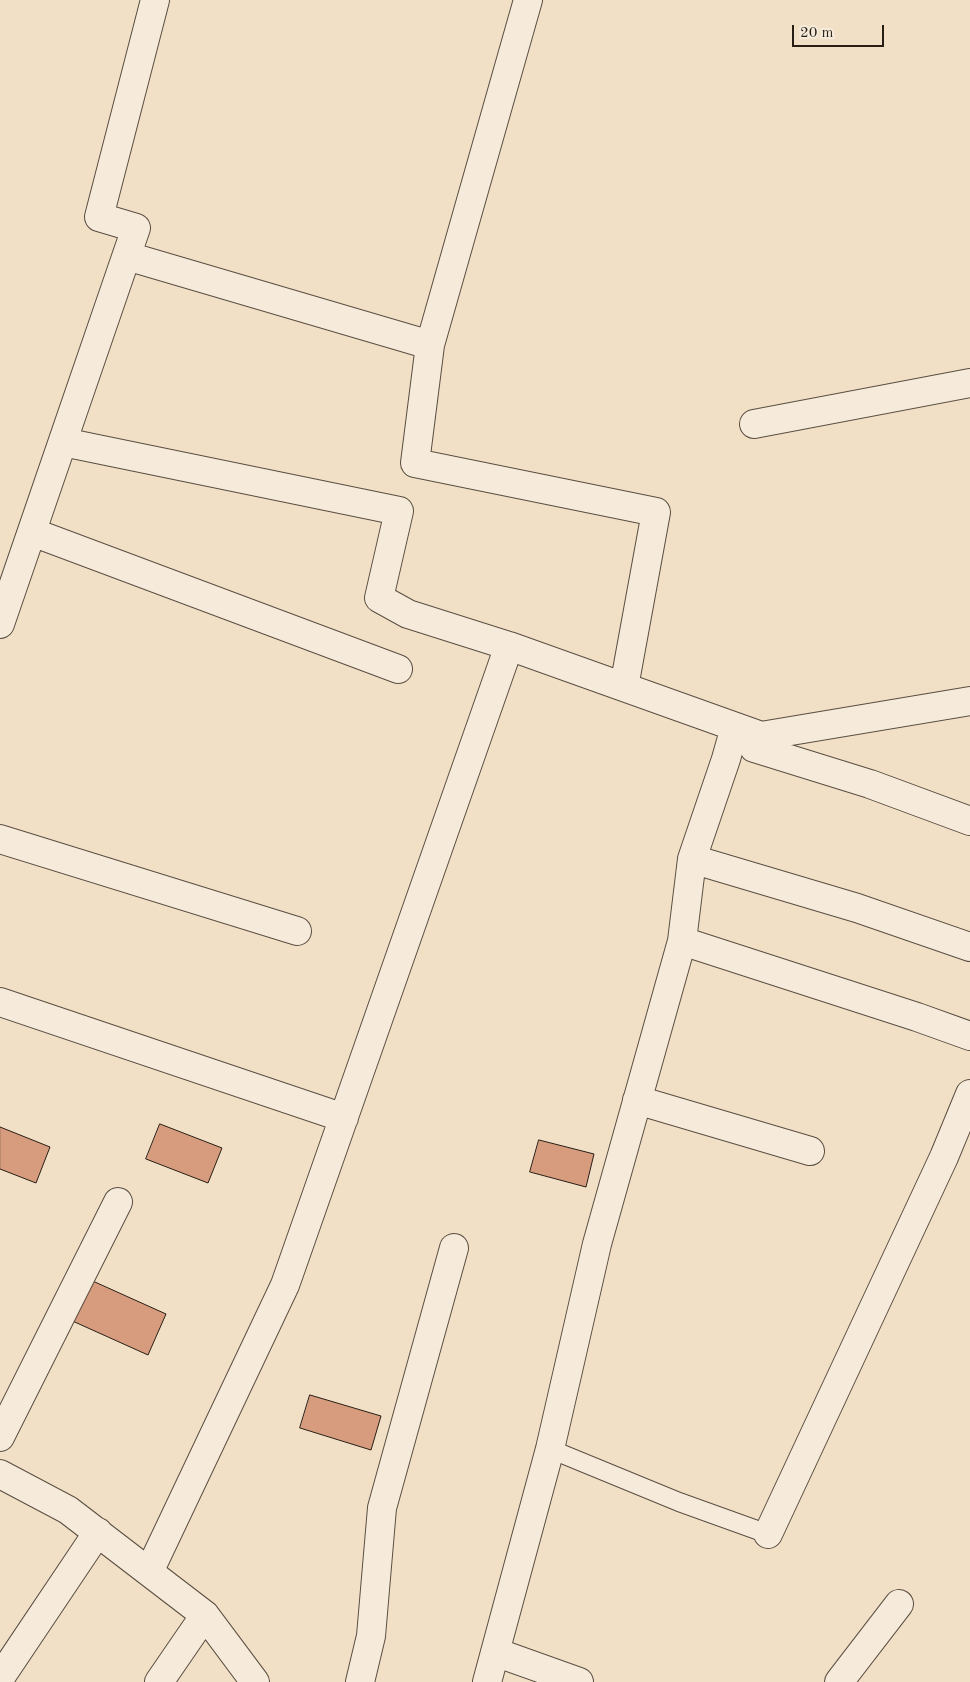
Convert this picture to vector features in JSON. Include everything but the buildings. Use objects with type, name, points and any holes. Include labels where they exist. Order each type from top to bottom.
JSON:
[{"type":"street","points":[[0,624],[136,228],[100,217],[155,0]]},
{"type":"street","points":[[528,0],[430,345],[416,463],[656,512],[624,687]]},
{"type":"street","points":[[127,256],[430,345]]},
{"type":"street","points":[[754,424],[970,383]]},
{"type":"street","points":[[63,442],[399,511],[379,598],[408,614],[510,646],[761,736],[970,701]]},
{"type":"street","points":[[32,532],[398,669]]},
{"type":"street","points":[[149,1572],[285,1286],[510,646]]},
{"type":"street","points":[[742,729],[754,748],[870,784],[970,821]]},
{"type":"street","points":[[487,1682],[550,1449],[597,1244],[682,941],[692,860],[726,759],[742,729]]},
{"type":"street","points":[[0,840],[297,931]]},
{"type":"street","points":[[692,860],[857,908],[970,947]]},
{"type":"street","points":[[682,941],[917,1016],[970,1036]]},
{"type":"street","points":[[0,1002],[344,1118]]},
{"type":"street","points":[[768,1534],[944,1157],[970,1094]]},
{"type":"street","points":[[637,1100],[810,1151]]},
{"type":"street","points":[[0,1438],[118,1202]]},
{"type":"street","points":[[360,1682],[371,1636],[382,1508],[454,1248]]},
{"type":"street","points":[[0,1474],[68,1510],[205,1615],[255,1682]]},
{"type":"street","points":[[0,1678],[98,1532]]},
{"type":"street","points":[[839,1682],[899,1604]]},
{"type":"street","points":[[159,1682],[205,1615]]},
{"type":"street","points":[[495,1652],[579,1682]]},
{"type":"lane","points":[[550,1449],[679,1502],[768,1534]]}]
